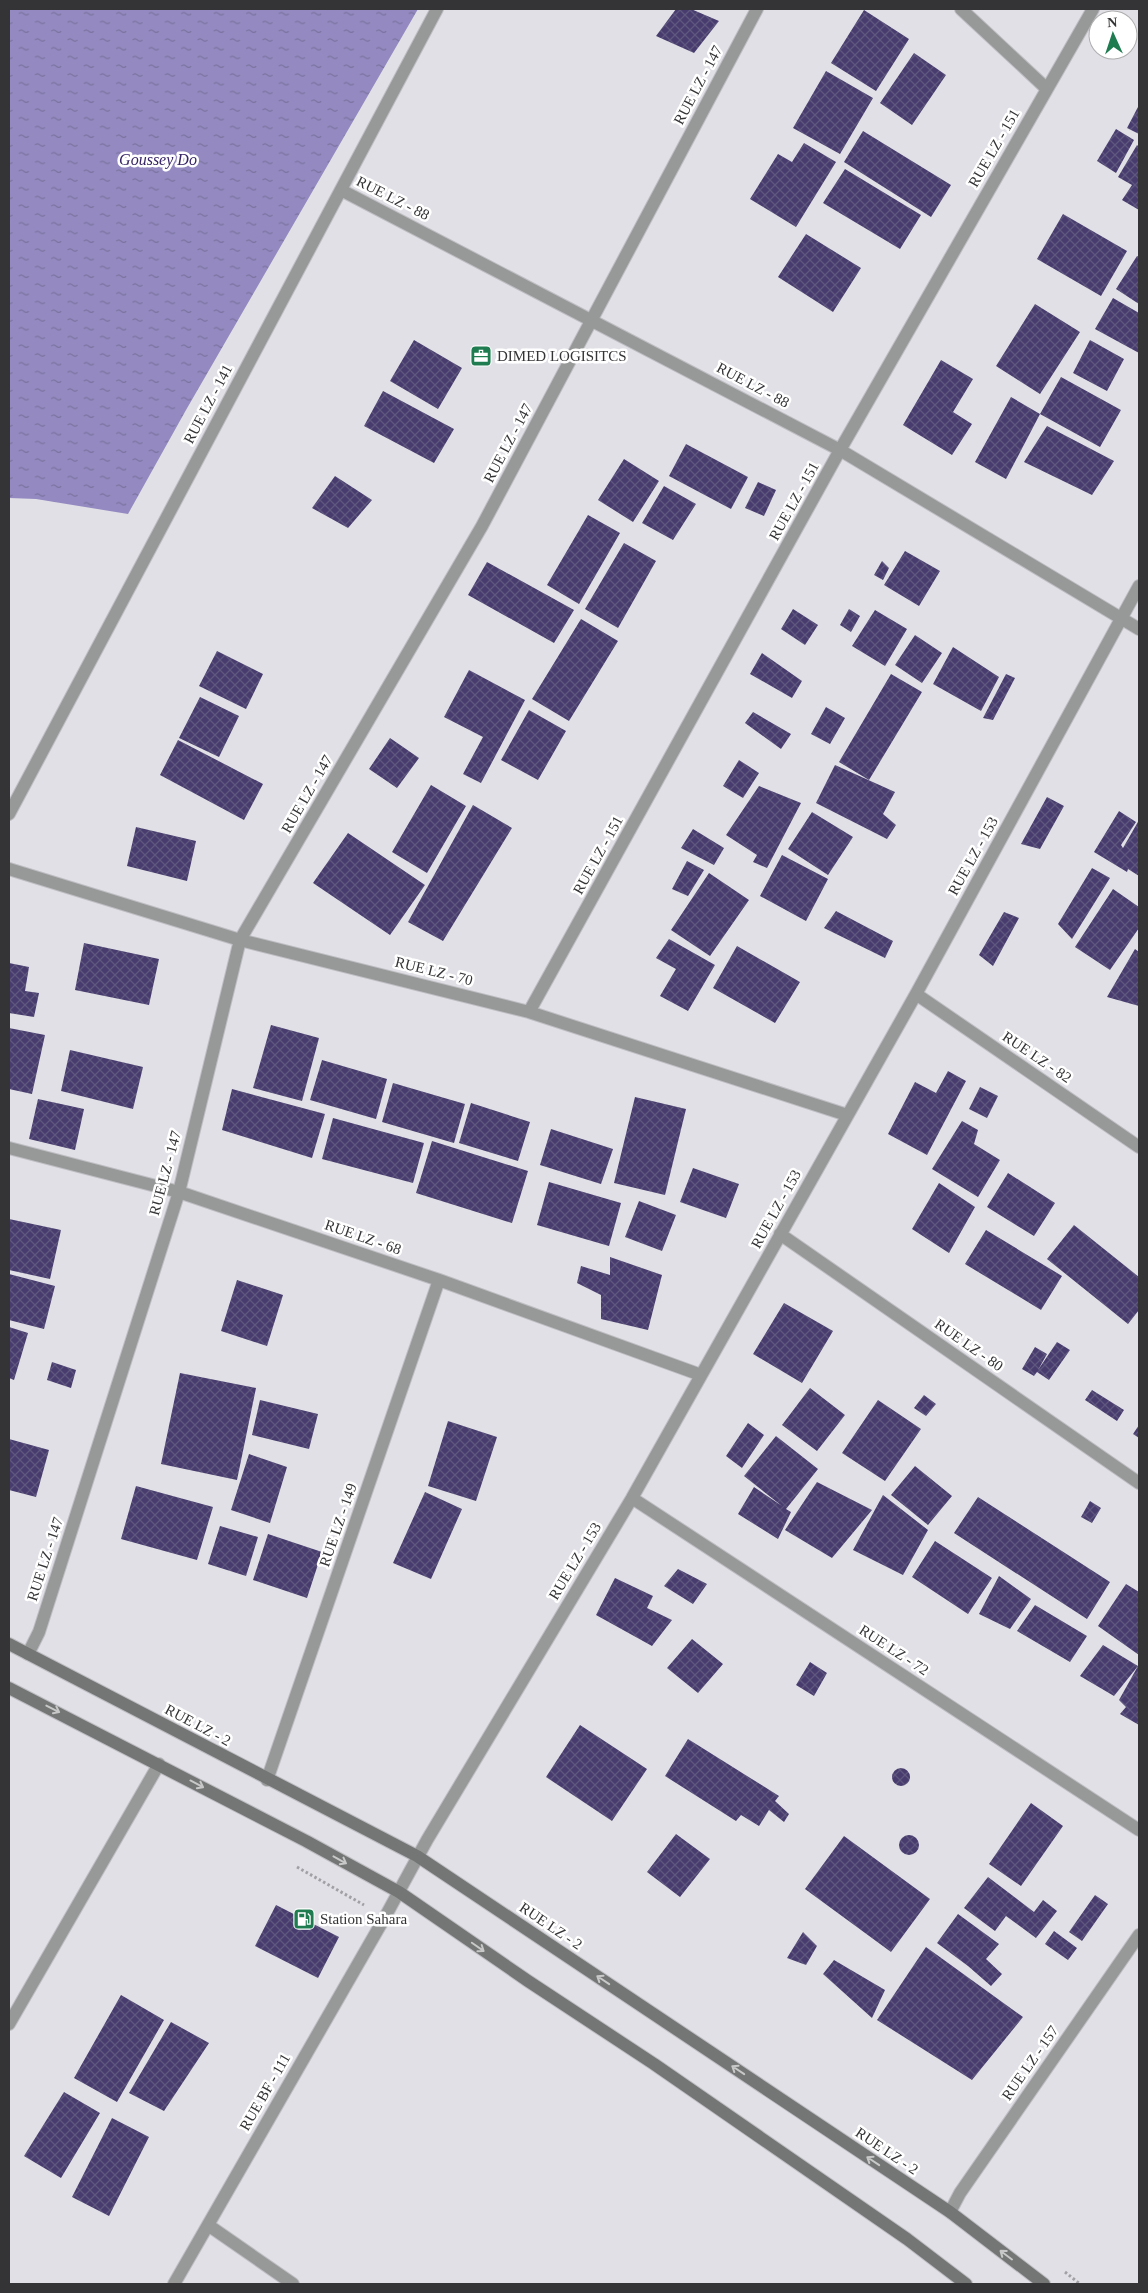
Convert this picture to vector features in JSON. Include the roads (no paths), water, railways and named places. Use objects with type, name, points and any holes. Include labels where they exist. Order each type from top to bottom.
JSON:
[{"type":"main road","name":"RUE LZ - 2","points":[[9,1644],[267,1780],[417,1856],[950,2212],[1044,2284]]},
{"type":"main road","points":[[9,1688],[159,1764],[399,1892],[528,1981],[670,2075],[908,2240],[966,2284]]},
{"type":"street","name":"RUE LZ - 141","points":[[9,814],[437,9]]},
{"type":"street","name":"RUE LZ - 147","points":[[28,1654],[39,1632],[179,1192],[240,940],[482,526],[758,9]]},
{"type":"street","points":[[961,9],[1047,89]]},
{"type":"street","name":"RUE LZ - 151","points":[[530,1012],[840,450],[1093,9]]},
{"type":"street","name":"RUE LZ - 88","points":[[341,190],[840,450],[1139,628]]},
{"type":"street","name":"RUE LZ - 153","points":[[399,1892],[426,1840],[632,1498],[916,994],[1139,586]]},
{"type":"street","name":"RUE LZ - 70","points":[[9,869],[240,940],[530,1012],[847,1115]]},
{"type":"street","name":"RUE LZ - 82","points":[[916,994],[1139,1147]]},
{"type":"street","name":"RUE LZ - 68","points":[[9,1148],[179,1192],[439,1280],[700,1375]]},
{"type":"street","name":"RUE LZ - 80","points":[[780,1234],[1139,1483]]},
{"type":"street","name":"RUE LZ - 149","points":[[267,1780],[439,1280]]},
{"type":"street","name":"RUE LZ - 72","points":[[632,1498],[1139,1830]]},
{"type":"street","points":[[9,2024],[159,1764]]},
{"type":"street","name":"RUE BF - 111","points":[[174,2284],[399,1892]]},
{"type":"street","name":"RUE LZ - 157","points":[[950,2212],[966,2185],[1139,1935]]},
{"type":"street","points":[[208,2224],[292,2284]]},
{"type":"water","name":"Goussey Do","points":[[9,9],[418,9],[128,514],[36,499],[9,498]]},
{"type":"place","name":"DIMED LOGISITCS","points":[[481,356]]},
{"type":"place","name":"Station Sahara","points":[[304,1919]]}]
